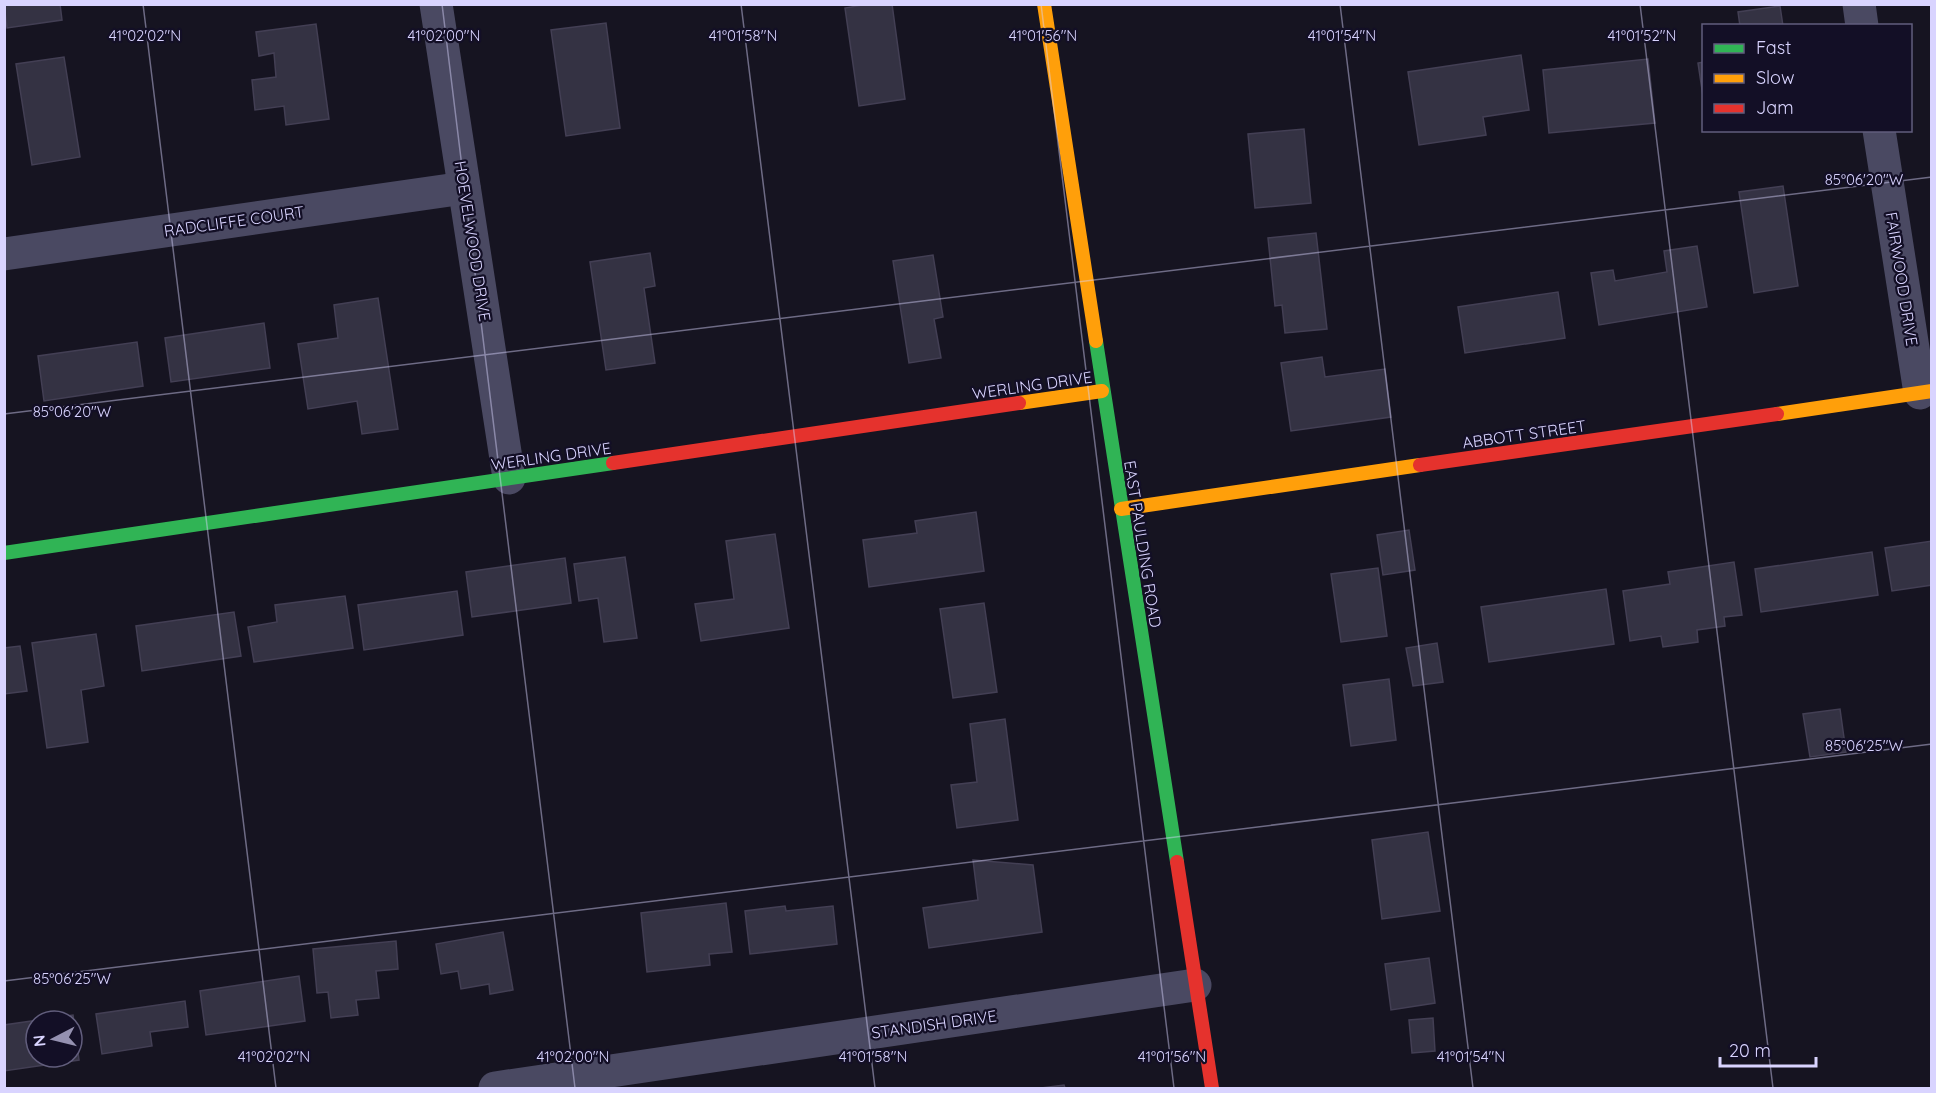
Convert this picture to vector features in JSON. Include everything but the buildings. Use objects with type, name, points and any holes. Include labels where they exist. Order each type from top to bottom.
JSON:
[{"type":"street","name":"HOEVELWOOD DRIVE","points":[[436,4],[509,478]]},
{"type":"street","name":"EAST PAULDING ROAD","points":[[1044,4],[1102,391],[1212,1089]]},
{"type":"street","points":[[1859,4],[1862,24]]},
{"type":"street","name":"FAIRWOOD DRIVE","points":[[1879,132],[1926,392]]},
{"type":"street","name":"RADCLIFFE COURT","points":[[4,254],[464,188]]},
{"type":"street","name":"WERLING DRIVE","points":[[4,553],[1102,391]]},
{"type":"street","name":"ABBOTT STREET","points":[[1121,508],[1926,392]]},
{"type":"street","name":"STANDISH DRIVE","points":[[495,1089],[1195,986]]},
{"type":"traffic: fast","points":[[1096,341],[1177,862]]},
{"type":"traffic: fast","points":[[4,553],[613,463]]},
{"type":"traffic: slow","points":[[1044,4],[1096,341]]},
{"type":"traffic: slow","points":[[1019,403],[1102,391]]},
{"type":"traffic: slow","points":[[1777,414],[1932,391]]},
{"type":"traffic: slow","points":[[1121,509],[1420,465]]},
{"type":"traffic: jam","points":[[613,463],[1019,403]]},
{"type":"traffic: jam","points":[[1420,465],[1777,414]]},
{"type":"traffic: jam","points":[[1177,862],[1212,1088]]}]
